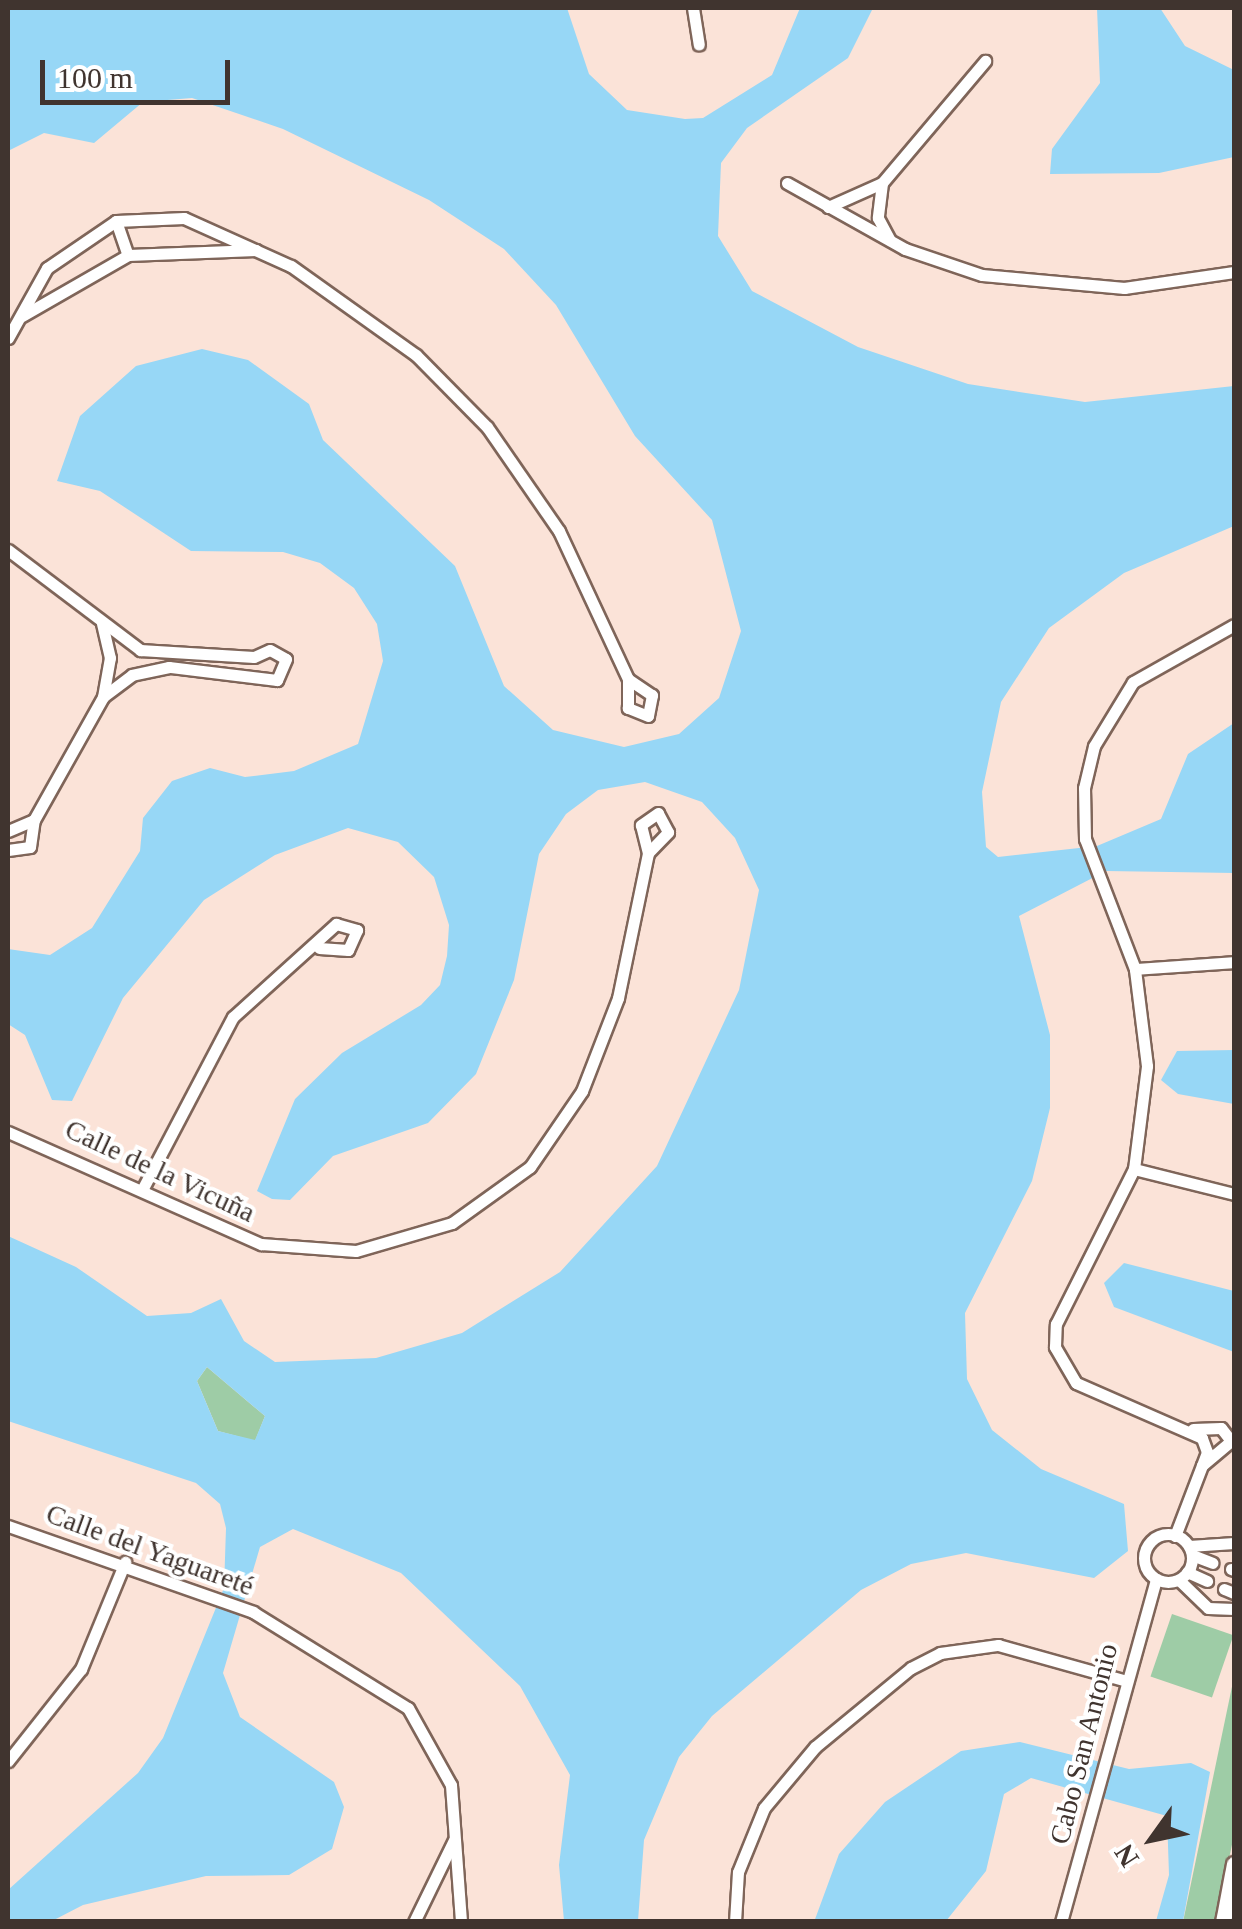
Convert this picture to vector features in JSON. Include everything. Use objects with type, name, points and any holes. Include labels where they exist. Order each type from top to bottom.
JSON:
[{"type":"street","points":[[693,8],[699,45]]},
{"type":"street","points":[[828,207],[882,183],[985,61]]},
{"type":"street","points":[[787,183],[891,242],[982,275],[1076,289],[1234,272]]},
{"type":"street","points":[[882,183],[878,218],[891,242]]},
{"type":"street","points":[[8,338],[63,250],[116,221],[184,218],[260,250],[368,315],[487,427],[559,531],[628,680]]},
{"type":"street","points":[[116,221],[128,255]]},
{"type":"street","points":[[22,317],[128,255],[260,250]]},
{"type":"street","points":[[8,550],[140,650],[254,657],[277,651],[287,666],[277,680],[254,673],[142,671],[103,698]]},
{"type":"street","points":[[8,850],[26,852],[34,820],[103,698],[110,658],[101,620]]},
{"type":"street","points":[[1202,1465],[1228,1452],[1229,1436],[1189,1428],[1076,1383],[1055,1347],[1056,1324],[1106,1240],[1134,1169],[1147,1066],[1135,969],[1086,839],[1087,767],[1116,703],[1162,659],[1234,625]]},
{"type":"street","points":[[140,650],[142,671]]},
{"type":"street","points":[[254,657],[254,673]]},
{"type":"street","points":[[8,832],[34,820]]},
{"type":"street","name":"Calle de la Vicuña","points":[[8,1132],[142,1190],[228,1235],[326,1252],[392,1245],[480,1208],[530,1167],[582,1091],[618,998],[648,853]]},
{"type":"street","points":[[142,1190],[218,1038],[270,981],[319,948]]},
{"type":"street","points":[[1135,969],[1234,962]]},
{"type":"street","points":[[1134,1169],[1234,1194]]},
{"type":"street","points":[[1189,1428],[1206,1444],[1176,1536],[1190,1551],[1213,1562]]},
{"type":"street","name":"Calle del Yaguareté","points":[[8,1526],[125,1562],[253,1612],[416,1717],[448,1774],[461,1922]]},
{"type":"street","name":"Cabo San Antonio","points":[[1060,1922],[1104,1751],[1156,1579],[1148,1545],[1176,1536]]},
{"type":"street","points":[[1190,1551],[1234,1543]]},
{"type":"street","points":[[1183,1576],[1190,1551]]},
{"type":"street","points":[[8,1761],[81,1670],[125,1562]]},
{"type":"street","points":[[1183,1576],[1208,1608],[1234,1609]]},
{"type":"street","points":[[1156,1579],[1183,1576],[1206,1581]]},
{"type":"street","points":[[738,1919],[745,1846],[777,1790],[838,1725],[924,1660],[998,1646],[1124,1680]]},
{"type":"street","points":[[414,1922],[456,1836]]},
{"type":"street","points":[[1223,1922],[1234,1864]]},
{"type":"green space","points":[[207,1367],[265,1416],[255,1441],[218,1431],[197,1381]]},
{"type":"green space","points":[[1172,1614],[1233,1635],[1212,1698],[1151,1676]]},
{"type":"green space","points":[[1234,1677],[1234,1835],[1216,1921],[1183,1922]]},
{"type":"water","points":[[8,8],[567,8],[589,74],[627,110],[685,119],[703,118],[772,75],[800,8],[873,8],[848,58],[747,128],[721,163],[718,236],[752,291],[858,347],[968,384],[1085,402],[1234,386],[1234,526],[1124,573],[1049,628],[1001,702],[982,792],[986,847],[998,857],[1097,846],[1161,819],[1188,754],[1234,723],[1234,873],[1106,871],[1019,916],[1050,1035],[1050,1108],[1032,1181],[965,1313],[967,1379],[992,1430],[1041,1469],[1124,1504],[1128,1551],[1094,1578],[966,1553],[911,1564],[861,1590],[712,1716],[679,1757],[644,1840],[638,1921],[564,1921],[559,1865],[570,1775],[520,1686],[401,1573],[293,1529],[260,1547],[223,1673],[240,1717],[334,1782],[344,1807],[332,1849],[289,1875],[206,1876],[83,1905],[52,1921],[8,1921],[8,1890],[138,1773],[163,1738],[224,1588],[226,1528],[220,1504],[196,1483],[8,1421],[8,1236],[76,1267],[147,1316],[191,1313],[221,1299],[244,1341],[275,1362],[376,1358],[462,1333],[560,1272],[657,1166],[739,990],[759,890],[735,838],[702,802],[645,782],[598,790],[566,814],[539,854],[514,980],[476,1074],[428,1123],[333,1156],[290,1200],[272,1199],[257,1191],[295,1099],[342,1053],[421,1005],[440,985],[447,956],[449,925],[434,877],[398,842],[348,828],[275,855],[204,900],[123,998],[72,1101],[52,1100],[25,1035],[8,1024],[8,949],[50,955],[92,928],[140,851],[143,818],[172,781],[210,768],[245,777],[294,771],[358,744],[383,661],[377,624],[354,588],[320,563],[283,552],[191,551],[100,491],[57,481],[80,416],[136,366],[202,349],[248,360],[309,404],[323,440],[455,566],[504,686],[553,730],[624,747],[679,734],[719,698],[741,631],[712,520],[635,436],[556,305],[504,249],[429,200],[283,129],[192,98],[143,102],[94,143],[44,133],[8,151]],"holes":[[[207,1367],[265,1416],[255,1440],[218,1431],[197,1381]]]},
{"type":"water","points":[[1097,8],[1160,8],[1185,46],[1234,70],[1234,157],[1159,173],[1050,174],[1052,149],[1100,83]]},
{"type":"water","points":[[1234,1050],[1234,1104],[1178,1094],[1161,1080],[1177,1051]]},
{"type":"water","points":[[1124,1263],[1234,1291],[1234,1352],[1114,1307],[1104,1283]]},
{"type":"water","points":[[1020,1742],[1129,1769],[1191,1763],[1210,1772],[1183,1921],[1156,1921],[1169,1875],[1167,1816],[1031,1778],[1004,1794],[986,1871],[946,1921],[814,1922],[839,1854],[885,1802],[961,1751]]}]
